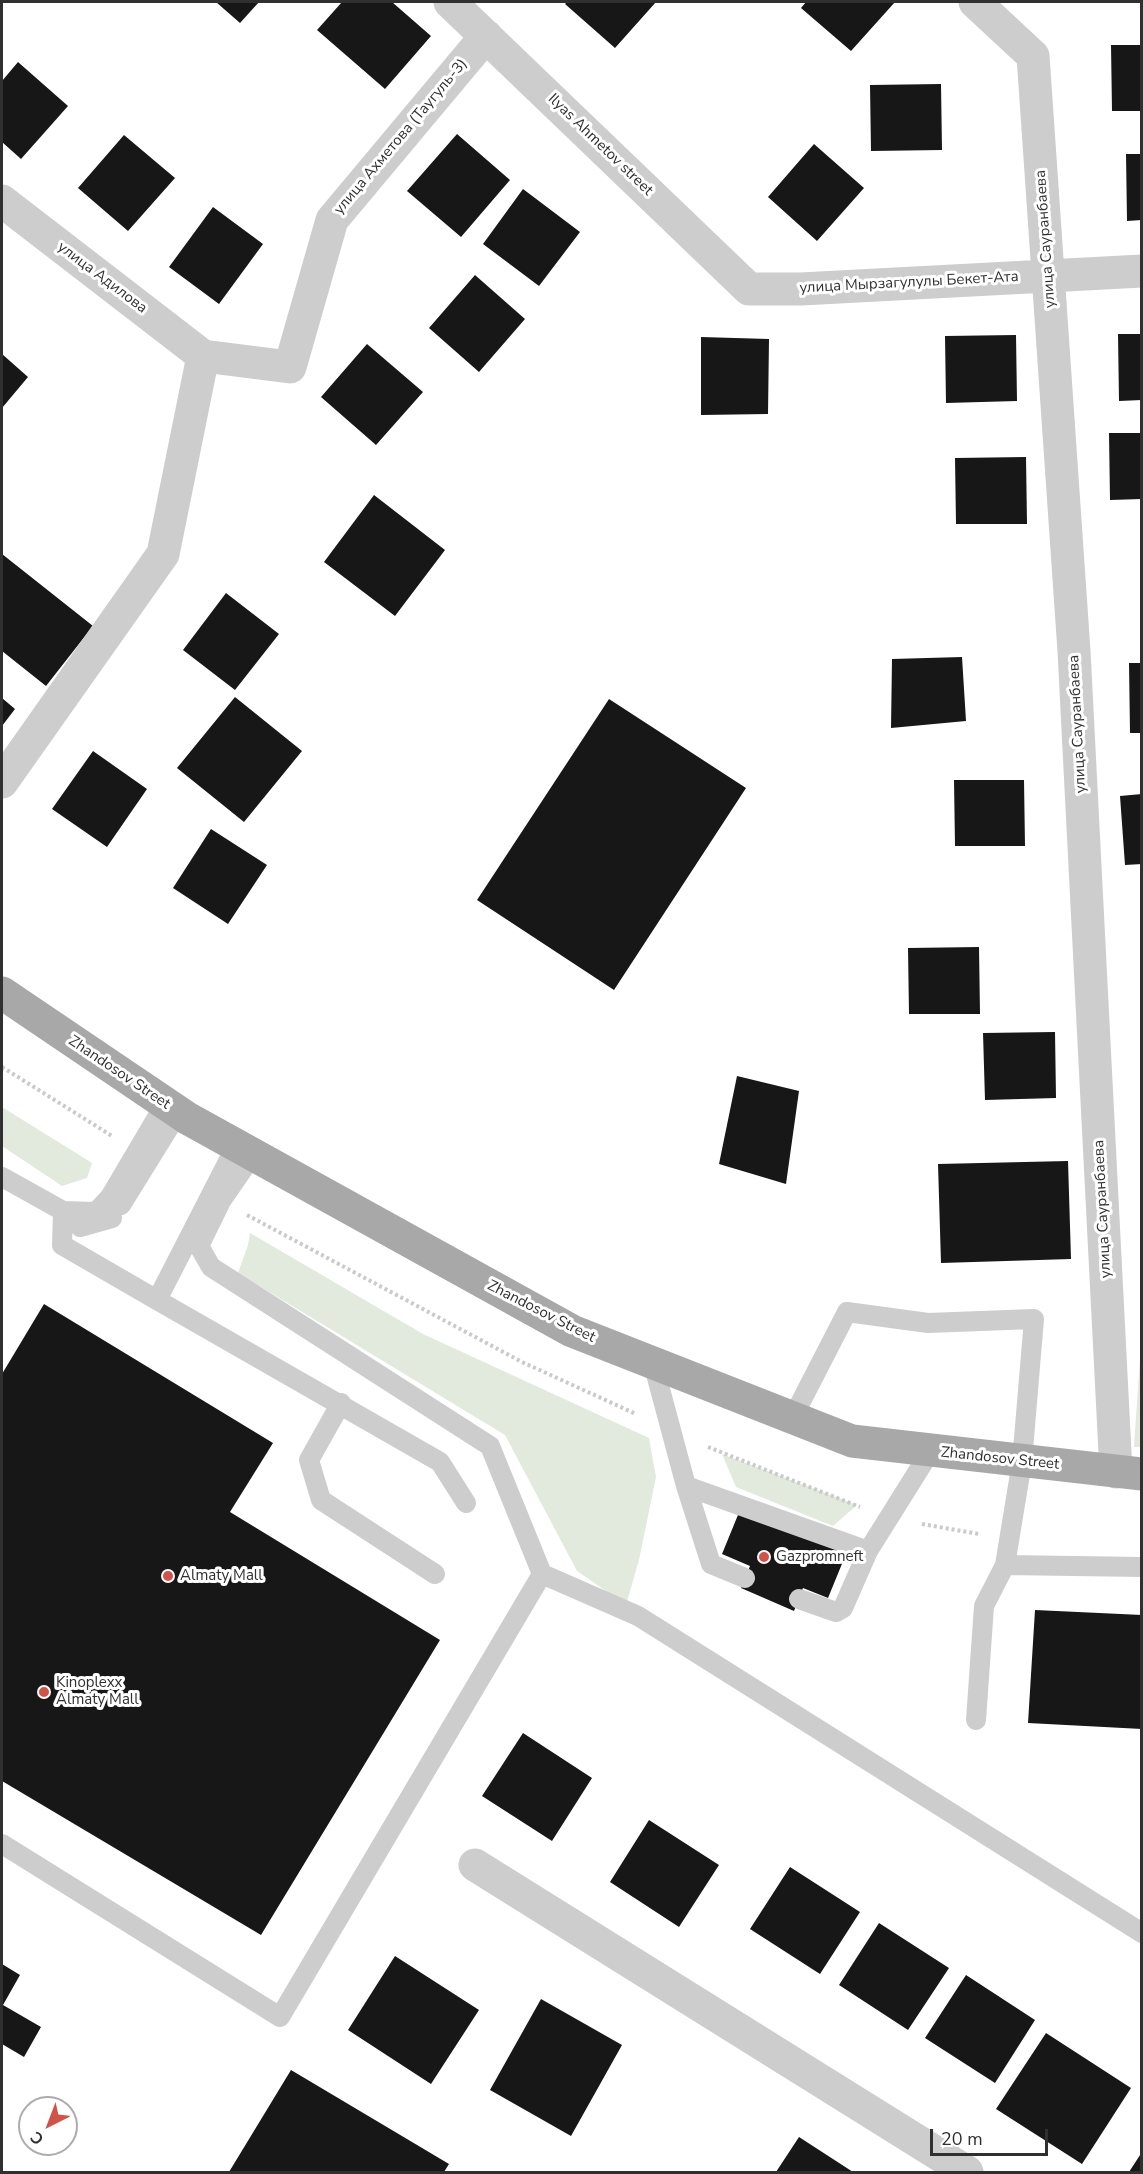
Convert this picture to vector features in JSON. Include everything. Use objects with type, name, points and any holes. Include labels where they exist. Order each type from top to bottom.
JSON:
[{"type":"main road","name":"Zhandosov Street","points":[[2,993],[177,1112],[572,1331],[852,1442],[1129,1473]]},
{"type":"street","name":"Ilyas Ahmetov street","points":[[450,2],[749,289]]},
{"type":"street","name":"улица Сауранбаева","points":[[975,2],[1033,56],[1129,1473]]},
{"type":"street","name":"улица Ахметова (Таугуль-3)","points":[[203,356],[290,367],[332,220],[486,36]]},
{"type":"street","name":"улица Адилова","points":[[2,201],[203,356]]},
{"type":"street","name":"улица Мырзагулулы Бекет-Ата","points":[[749,289],[801,289],[1142,271]]},
{"type":"street","points":[[2,782],[164,554],[203,356]]},
{"type":"street","points":[[475,1865],[967,2172]]},
{"type":"lane","points":[[2,1177],[63,1211],[96,1212],[121,1205],[177,1112]]},
{"type":"lane","points":[[80,1227],[133,1212],[177,1112]]},
{"type":"lane","points":[[157,1300],[244,1151]]},
{"type":"lane","points":[[244,1151],[199,1246],[211,1267],[490,1446],[542,1574],[638,1616],[1142,1933]]},
{"type":"lane","points":[[63,1211],[62,1245],[341,1403],[440,1462],[466,1503]]},
{"type":"lane","points":[[792,1419],[847,1312],[928,1323],[1034,1319],[1022,1462],[1005,1564],[984,1606],[976,1720]]},
{"type":"lane","points":[[653,1364],[686,1486],[711,1564],[745,1578]]},
{"type":"lane","points":[[341,1403],[309,1460],[321,1500],[435,1574]]},
{"type":"lane","points":[[799,1599],[836,1612],[840,1611],[868,1551],[930,1452]]},
{"type":"lane","points":[[686,1486],[868,1551]]},
{"type":"lane","points":[[1005,1564],[1142,1567]]},
{"type":"lane","points":[[2,1844],[280,2017],[542,1574]]},
{"type":"path","points":[[2,1067],[116,1139]]},
{"type":"shaded area","points":[[2,1107],[92,1163],[87,1178],[62,1186],[2,1146]]},
{"type":"shaded area","points":[[250,1233],[423,1334],[649,1438],[656,1477],[639,1560],[626,1605],[577,1571],[505,1435],[238,1273]]},
{"type":"shaded area","points":[[1141,1343],[1141,1447],[1134,1447]]},
{"type":"shaded area","points":[[722,1454],[857,1505],[833,1526],[736,1487]]},
{"type":"building","points":[[216,2],[259,2],[240,23]]},
{"type":"building","points":[[342,2],[392,2],[431,36],[385,89],[317,30]]},
{"type":"building","points":[[567,2],[656,2],[615,48],[565,4]]},
{"type":"building","points":[[806,2],[895,2],[851,51],[801,8]]},
{"type":"building","points":[[1111,45],[1142,45],[1142,111],[1112,111]]},
{"type":"building","points":[[18,62],[68,106],[21,159],[2,142],[2,81]]},
{"type":"building","points":[[941,84],[942,150],[871,151],[870,85]]},
{"type":"building","points":[[457,134],[510,180],[461,237],[407,191]]},
{"type":"building","points":[[124,135],[175,178],[128,231],[78,188]]},
{"type":"building","points":[[814,144],[864,188],[817,241],[768,197]]},
{"type":"building","points":[[1126,154],[1142,154],[1142,220],[1127,221]]},
{"type":"building","points":[[523,189],[580,232],[539,286],[483,244]]},
{"type":"building","points":[[213,207],[263,244],[219,304],[169,267]]},
{"type":"building","points":[[475,275],[525,319],[479,372],[429,328]]},
{"type":"building","points":[[1118,334],[1142,334],[1142,400],[1119,401]]},
{"type":"building","points":[[1016,335],[1017,401],[946,403],[945,336]]},
{"type":"building","points":[[701,337],[769,339],[768,414],[701,415]]},
{"type":"building","points":[[367,344],[423,392],[376,445],[321,397]]},
{"type":"building","points":[[2,354],[28,377],[2,408]]},
{"type":"building","points":[[1109,433],[1142,433],[1142,499],[1110,500]]},
{"type":"building","points":[[1026,457],[1027,524],[956,524],[955,458]]},
{"type":"building","points":[[374,495],[445,550],[395,616],[324,562]]},
{"type":"building","points":[[2,554],[93,626],[46,686],[2,651]]},
{"type":"building","points":[[226,593],[279,634],[235,690],[183,650]]},
{"type":"building","points":[[962,657],[966,721],[891,728],[892,659]]},
{"type":"building","points":[[1129,663],[1142,663],[1142,733],[1130,733]]},
{"type":"building","points":[[235,697],[302,751],[244,822],[177,768]]},
{"type":"building","points":[[2,698],[15,709],[2,726]]},
{"type":"building","points":[[609,699],[746,788],[614,990],[477,900]]},
{"type":"building","points":[[93,751],[147,789],[107,847],[52,809]]},
{"type":"building","points":[[954,780],[1024,780],[1025,846],[955,846]]},
{"type":"building","points":[[1142,794],[1142,864],[1125,865],[1120,796]]},
{"type":"building","points":[[211,829],[267,865],[228,924],[173,888]]},
{"type":"building","points":[[979,947],[980,1014],[909,1014],[908,948]]},
{"type":"building","points":[[1055,1032],[1056,1098],[985,1100],[983,1033]]},
{"type":"building","points":[[737,1076],[799,1091],[786,1184],[719,1164]]},
{"type":"building","points":[[1068,1161],[1071,1259],[941,1263],[938,1164]]},
{"type":"building","name":"Almaty Mall","points":[[44,1304],[273,1443],[230,1512],[440,1640],[261,1935],[2,1781],[2,1374]]},
{"type":"building","points":[[740,1510],[846,1554],[828,1598],[803,1588],[794,1611],[741,1588],[750,1566],[722,1554]]},
{"type":"building","points":[[1035,1610],[1142,1615],[1142,1729],[1028,1723]]},
{"type":"building","points":[[523,1733],[592,1778],[552,1841],[482,1796]]},
{"type":"building","points":[[649,1820],[719,1865],[679,1927],[610,1882]]},
{"type":"building","points":[[790,1867],[860,1912],[820,1974],[750,1929]]},
{"type":"building","points":[[879,1923],[949,1968],[908,2030],[839,1985]]},
{"type":"building","points":[[395,1956],[479,2010],[431,2084],[348,2030]]},
{"type":"building","points":[[2,1964],[20,1975],[3,2005],[41,2027],[24,2057],[2,2044]]},
{"type":"building","points":[[966,1975],[1035,2020],[995,2083],[925,2038]]},
{"type":"building","points":[[541,1999],[622,2045],[571,2136],[490,2090]]},
{"type":"building","points":[[1046,2033],[1131,2088],[1082,2164],[996,2109]]},
{"type":"building","points":[[291,2070],[449,2164],[444,2172],[229,2172]]},
{"type":"building","points":[[799,2137],[853,2172],[776,2172]]},
{"type":"building","points":[[1142,2152],[1142,2172],[1129,2172]]},
{"type":"place","name":"Gazpromneft","points":[[764,1557]]},
{"type":"place","name":"Almaty Mall","points":[[168,1576]]},
{"type":"place","name":"Kinoplexx Almaty Mall","points":[[44,1692]]}]
